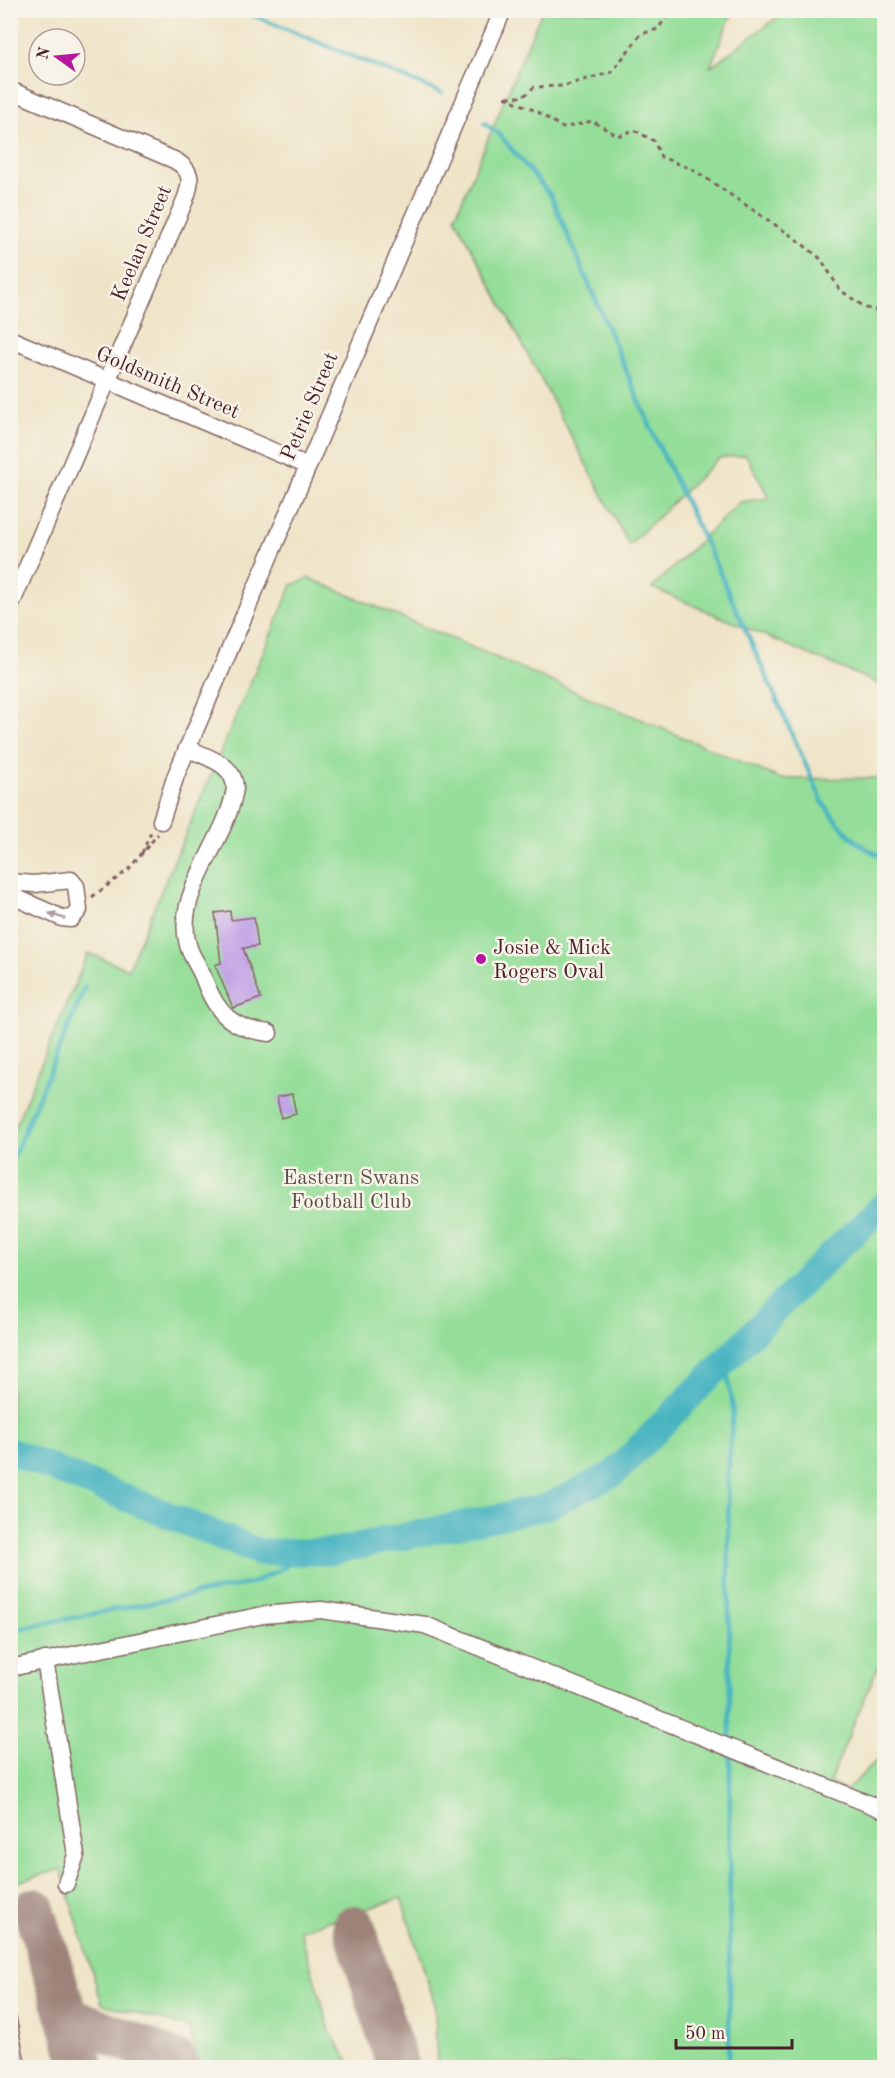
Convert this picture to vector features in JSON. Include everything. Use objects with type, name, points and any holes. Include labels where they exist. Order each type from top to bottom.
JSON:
[{"type":"street","name":"Petrie Street","points":[[161,821],[188,748],[503,10]]},
{"type":"street","name":"Keelan Street","points":[[10,90],[174,160],[183,165],[190,175],[185,200],[107,380]]},
{"type":"street","name":"Goldsmith Street","points":[[10,339],[309,466]]},
{"type":"street","points":[[10,608],[107,380]]},
{"type":"street","points":[[188,748],[227,768],[232,774],[236,788],[184,913],[188,945],[220,1013],[246,1029],[269,1033]]},
{"type":"street","points":[[10,882],[34,884],[71,880],[76,886],[79,910],[71,918],[62,918],[10,895]]},
{"type":"street","points":[[10,1668],[263,1615],[321,1611],[370,1616],[425,1625],[885,1810]]},
{"type":"street","points":[[45,1660],[76,1855],[66,1884]]},
{"type":"path","points":[[671,10],[658,29],[641,34],[612,72],[563,86],[534,87],[523,97],[506,97],[538,112],[563,128],[592,121],[618,136],[634,130],[654,141],[661,157],[694,170],[796,238],[821,259],[840,290],[866,308],[885,312]]},
{"type":"path","points":[[140,857],[149,835],[161,821]]},
{"type":"path","points":[[100,891],[122,876],[158,838],[161,821]]},
{"type":"green space","points":[[542,11],[733,11],[710,67],[786,11],[884,11],[884,686],[652,588],[740,502],[769,498],[746,455],[719,458],[629,545],[455,217]]},
{"type":"green space","name":"Eastern Swans Football Club","points":[[309,578],[781,779],[884,778],[884,1652],[829,1783],[846,1791],[884,1753],[884,2067],[437,2067],[435,2004],[401,1898],[300,1930],[330,2032],[353,2067],[201,2067],[188,2027],[102,2004],[61,1869],[11,1884],[11,1136],[88,953],[128,969],[292,585]]},
{"type":"building","points":[[230,911],[231,920],[254,917],[258,946],[243,948],[261,998],[233,1008],[215,965],[221,963],[215,913]]},
{"type":"building","points":[[292,1094],[296,1114],[281,1118],[277,1097]]},
{"type":"building","points":[[16,2016],[26,2066],[10,2067],[10,2017]]},
{"type":"waterway","points":[[240,10],[442,93]]},
{"type":"waterway","points":[[484,123],[499,134],[551,196],[656,440],[719,571],[823,803],[857,842],[884,857]]},
{"type":"waterway","points":[[10,1165],[85,987]]},
{"type":"waterway","points":[[10,1451],[259,1552],[329,1552],[546,1507],[613,1474],[817,1268],[884,1205]]},
{"type":"waterway","points":[[725,1360],[733,1409],[728,1475],[730,1744]]},
{"type":"waterway","points":[[10,1630],[252,1583],[285,1567],[302,1552]]},
{"type":"waterway","points":[[729,2068],[730,1752]]},
{"type":"taxiway","points":[[34,1909],[83,2068]]},
{"type":"taxiway","points":[[354,1926],[398,2068]]},
{"type":"taxiway","points":[[65,2011],[71,2018],[175,2060],[178,2068]]},
{"type":"place","name":"Josie & Mick Rogers Oval","points":[[481,959]]}]
